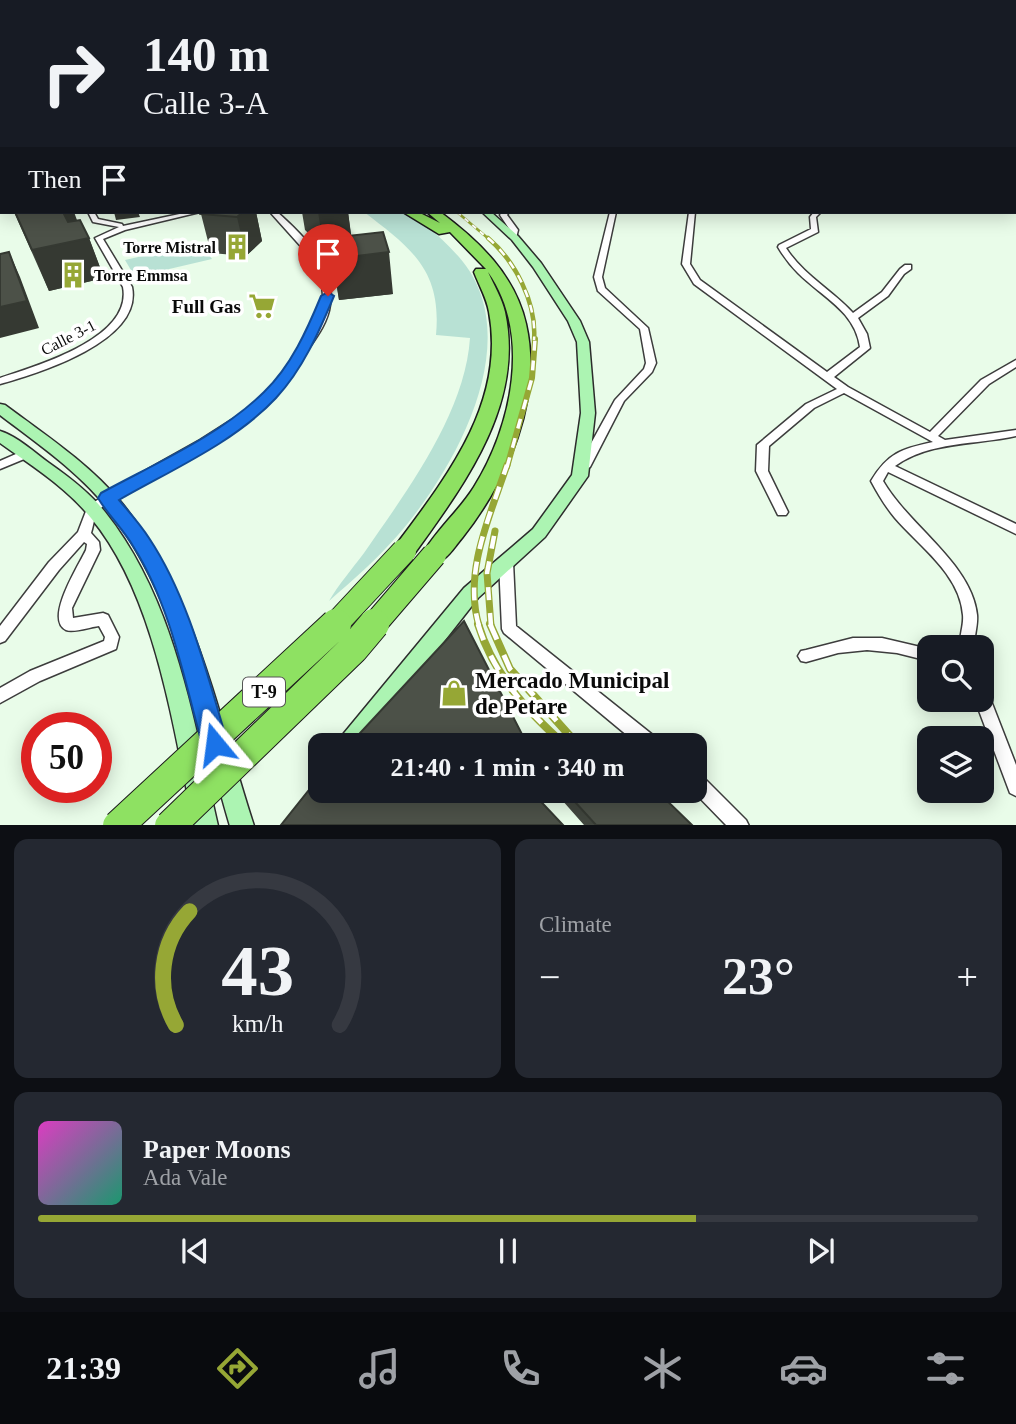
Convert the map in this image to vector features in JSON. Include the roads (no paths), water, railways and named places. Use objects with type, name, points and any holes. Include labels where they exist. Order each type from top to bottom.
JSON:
[{"type":"highway","points":[[413,214],[444,231]]},
{"type":"highway","name":"T-9","points":[[118,825],[327,635],[404,551],[439,504],[485,424],[498,389],[501,368],[502,340],[496,306],[488,284],[469,255],[424,214]]},
{"type":"highway","name":"T-9","points":[[170,825],[353,649],[472,507],[497,460],[511,422],[521,367],[517,323],[510,298],[490,265],[461,234],[436,214]]},
{"type":"main road","points":[[358,733],[471,593],[539,533],[580,475],[588,413],[583,342],[564,305],[513,236],[488,214]]},
{"type":"main road","points":[[0,408],[142,543],[166,592],[242,825]]},
{"type":"main road","points":[[0,436],[100,504],[146,604],[167,664],[206,825]]},
{"type":"street","points":[[92,214],[95,221],[121,225],[175,214]]},
{"type":"street","name":"Calle 3-1","points":[[0,381],[80,349],[104,336],[124,316],[129,296],[127,286],[99,238],[123,228],[188,214]]},
{"type":"street","points":[[0,638],[54,566],[83,534],[100,504],[236,423],[271,394],[308,343],[328,296],[316,261],[287,224],[275,214]]},
{"type":"street","points":[[504,214],[514,230],[513,236]]},
{"type":"street","points":[[580,475],[620,400],[649,370],[651,363],[644,328],[601,289],[598,276],[612,214]]},
{"type":"street","points":[[692,214],[685,264],[697,282],[844,389],[936,440]]},
{"type":"street","points":[[816,214],[813,218],[815,230],[782,247],[801,272],[853,317],[866,342],[865,348],[827,377]]},
{"type":"street","points":[[853,317],[878,299],[893,284],[897,274],[908,267]]},
{"type":"street","points":[[936,440],[985,382],[1016,363]]},
{"type":"street","points":[[782,512],[762,471],[763,445],[810,406],[844,389]]},
{"type":"street","points":[[968,635],[970,614],[958,583],[882,494],[877,481],[886,466],[936,440],[1016,432]]},
{"type":"street","points":[[0,465],[25,454]]},
{"type":"street","points":[[886,466],[1016,528]]},
{"type":"street","points":[[0,696],[35,676],[111,645],[113,641],[103,620],[78,625],[70,625],[65,621],[65,608],[93,550],[93,541],[83,534]]},
{"type":"street","points":[[506,562],[509,629],[637,733]]},
{"type":"street","points":[[806,656],[827,649],[879,642],[917,652]]},
{"type":"street","points":[[987,712],[1016,787]]},
{"type":"street","points":[[707,793],[740,825]]},
{"type":"railway","points":[[459,214],[490,240]]},
{"type":"railway","points":[[488,238],[507,258],[522,284],[532,312],[534,340]]},
{"type":"railway","points":[[507,467],[532,378],[535,339]]},
{"type":"railway","points":[[479,626],[475,606],[476,565],[486,524],[507,465]]},
{"type":"railway","points":[[491,626],[487,573],[495,531]]},
{"type":"railway","points":[[478,624],[493,660],[513,691],[553,733]]},
{"type":"railway","points":[[490,624],[510,669],[567,733]]},
{"type":"place","name":"Torre Mistral","points":[[237,247]]},
{"type":"place","name":"Torre Emmsa","points":[[73,275]]},
{"type":"place","name":"Full Gas","points":[[262,306]]},
{"type":"place","name":"Mercado Municipal de Petare","points":[[454,693]]}]
